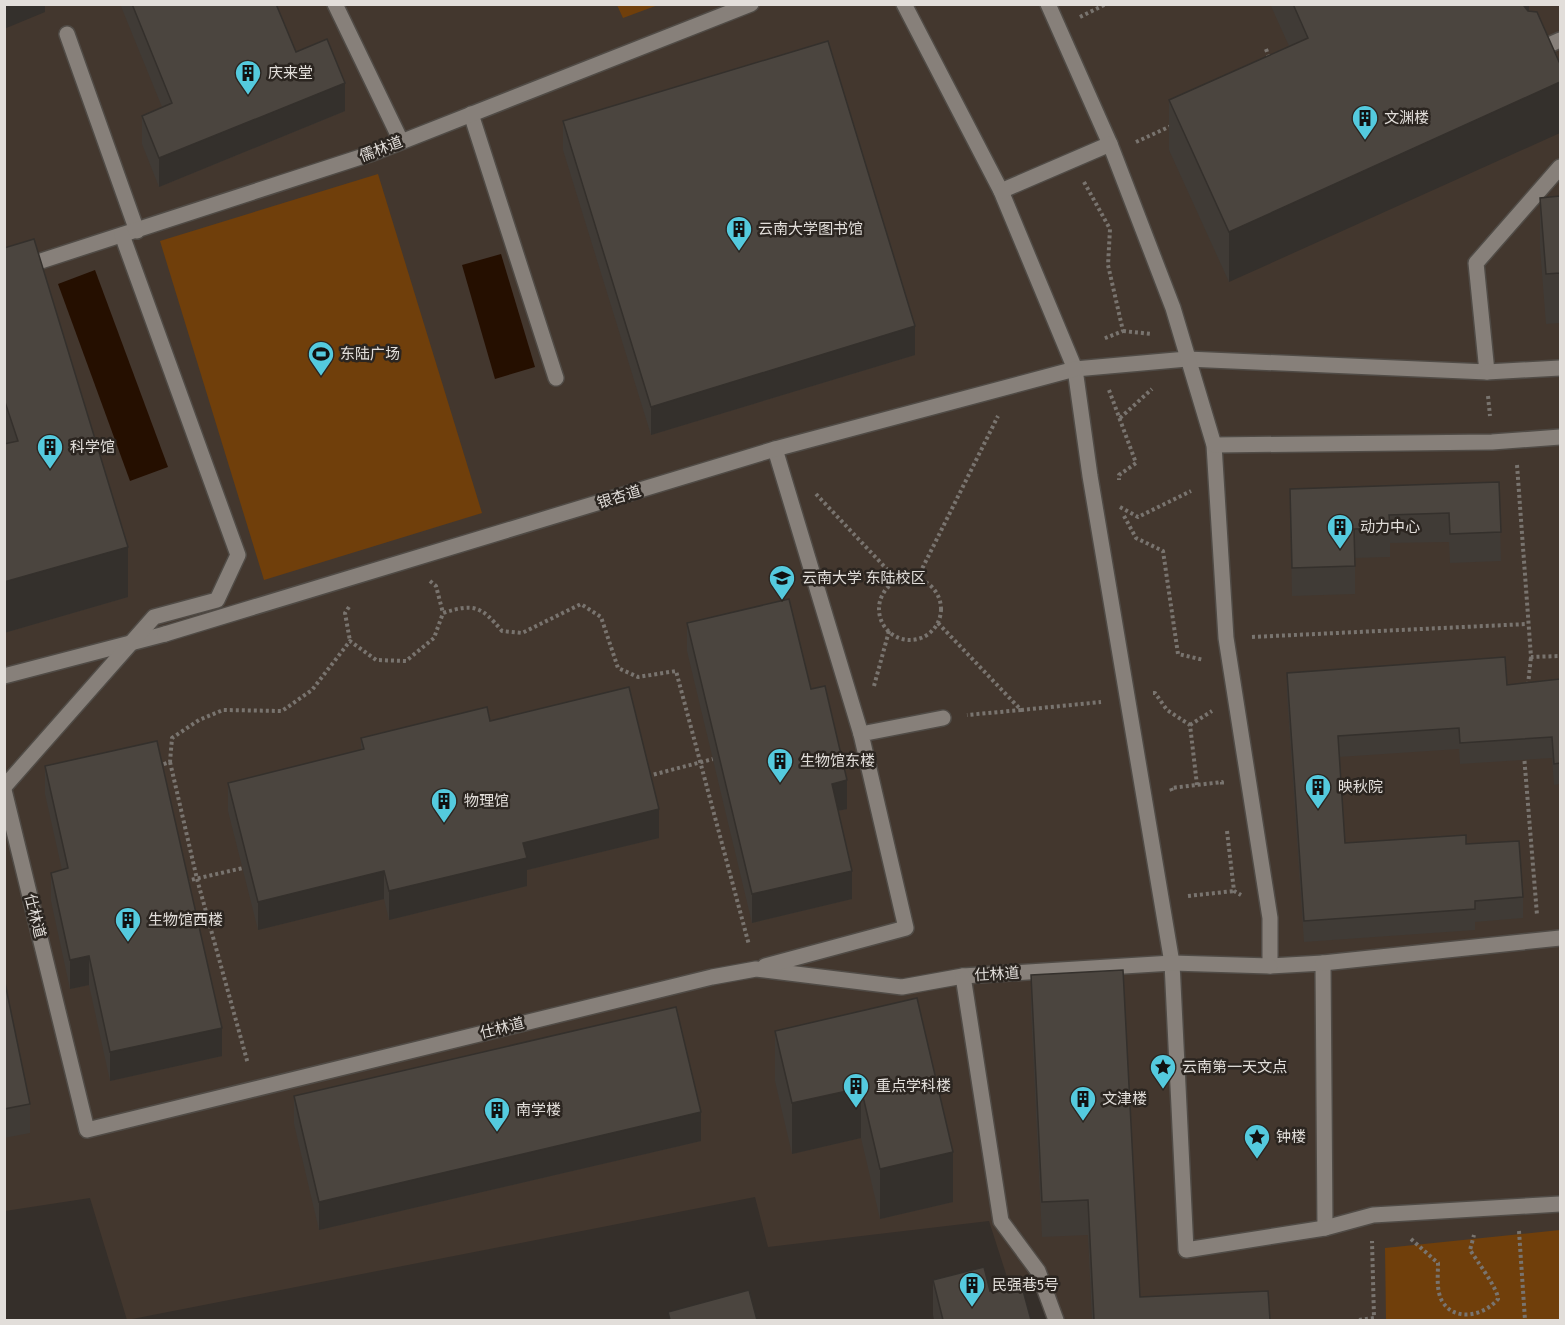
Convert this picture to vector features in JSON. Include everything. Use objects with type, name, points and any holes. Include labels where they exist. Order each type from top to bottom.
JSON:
[{"type":"street","points":[[335,4],[401,141]]},
{"type":"street","name":"儒林道","points":[[4,273],[401,141],[751,4]]},
{"type":"street","points":[[904,4],[1000,191],[1075,369],[1090,476],[1172,963],[1186,1250],[1373,1222],[1475,1210],[1560,1204]]},
{"type":"street","points":[[1048,4],[1112,148],[1173,308],[1214,445],[1226,638],[1270,918],[1270,966]]},
{"type":"street","points":[[4,788],[134,643],[154,617],[217,600],[238,555],[130,233],[67,34]]},
{"type":"street","points":[[1533,53],[1560,40]]},
{"type":"street","points":[[471,114],[556,378]]},
{"type":"street","points":[[1000,191],[1081,157],[1112,148]]},
{"type":"street","points":[[1486,372],[1476,263],[1560,166]]},
{"type":"street","points":[[1075,369],[1187,359],[1486,372],[1560,368]]},
{"type":"street","name":"银杏道","points":[[4,676],[134,643],[365,576],[775,449],[1075,369]]},
{"type":"street","points":[[1214,445],[1492,442],[1560,437]]},
{"type":"street","points":[[756,969],[906,928],[861,734],[775,449]]},
{"type":"street","points":[[861,734],[943,718]]},
{"type":"street","name":"仕林道","points":[[4,788],[87,1130],[700,980],[756,969],[902,987],[963,976],[1172,963],[1270,966],[1323,963],[1560,938]]},
{"type":"street","points":[[1323,963],[1325,1228]]},
{"type":"street","points":[[963,976],[1001,1221],[1038,1271],[1056,1320]]},
{"type":"path","points":[[1266,49],[1274,68]]},
{"type":"path","points":[[1112,148],[1175,124]]},
{"type":"path","points":[[1075,369],[1093,343],[1123,331],[1108,265],[1110,229],[1083,181],[1081,157]]},
{"type":"path","points":[[1100,366],[1137,463],[1119,475],[1119,486]]},
{"type":"path","points":[[1486,372],[1492,442]]},
{"type":"path","points":[[917,579],[1013,386]]},
{"type":"path","points":[[1515,440],[1531,657],[1527,692]]},
{"type":"path","points":[[1119,507],[1138,517],[1187,495],[1216,472]]},
{"type":"path","points":[[1090,476],[1119,507],[1137,538],[1163,551],[1178,654],[1206,661],[1209,670]]},
{"type":"path","points":[[813,490],[898,581]]},
{"type":"path","points":[[1119,496],[1119,507]]},
{"type":"path","points":[[365,576],[345,613],[350,641],[376,660],[406,661],[434,638],[443,613],[466,606],[488,614],[502,631],[522,633],[581,604],[601,617],[618,668],[638,677],[676,671],[756,969]]},
{"type":"path","points":[[917,579],[926,582],[938,596],[941,614],[938,623],[925,636],[906,640],[889,631],[883,624],[880,604],[883,594],[898,581],[917,579]]},
{"type":"path","points":[[938,623],[1021,710]]},
{"type":"path","points":[[1226,638],[1527,624]]},
{"type":"path","points":[[255,1089],[197,879],[170,762],[172,738],[199,720],[223,710],[282,711],[312,690],[350,641]]},
{"type":"path","points":[[1531,657],[1560,656]]},
{"type":"path","points":[[943,718],[1129,700],[1155,693],[1167,710],[1190,725]]},
{"type":"path","points":[[1190,725],[1211,712],[1214,701]]},
{"type":"path","points":[[1190,725],[1197,785]]},
{"type":"path","points":[[1524,751],[1539,940]]},
{"type":"path","points":[[644,777],[713,759]]},
{"type":"path","points":[[149,768],[170,762]]},
{"type":"path","points":[[1173,799],[1171,788],[1222,782],[1223,793]]},
{"type":"path","points":[[1227,826],[1234,891]]},
{"type":"path","points":[[182,882],[243,868]]},
{"type":"path","points":[[1186,908],[1187,886]]},
{"type":"path","points":[[1188,896],[1234,891],[1270,918]]},
{"type":"path","points":[[1518,1207],[1525,1320]]},
{"type":"path","points":[[1359,1320],[1374,1318],[1373,1222],[1409,1238],[1438,1263],[1438,1290],[1443,1302],[1454,1312],[1477,1315],[1491,1308],[1498,1299],[1498,1292],[1485,1276],[1470,1250],[1475,1210]]},
{"type":"shaded area","name":"云南大学 东陆校区","points":[[5,5],[1560,5],[1560,1320],[1053,1320],[1047,1304],[1030,1285],[1007,1277],[989,1221],[768,1247],[755,1197],[127,1320],[90,1198],[5,1211]]},
{"type":"shaded area","points":[[617,5],[658,5],[623,18]]},
{"type":"shaded area","name":"东陆广场","points":[[378,174],[482,513],[264,580],[160,241]]},
{"type":"shaded area","points":[[501,254],[535,367],[495,379],[462,265]]},
{"type":"shaded area","points":[[95,270],[168,467],[130,481],[58,284]]},
{"type":"shaded area","points":[[1560,1230],[1560,1320],[1386,1320],[1385,1248]]},
{"type":"building","name":"庆来堂","points":[[132,4],[276,4],[296,52],[327,39],[345,83],[159,158],[142,116],[172,103]]},
{"type":"building","name":"文渊楼","points":[[1293,4],[1524,4],[1528,11],[1537,12],[1560,64],[1560,82],[1229,232],[1169,100],[1308,38]]},
{"type":"building","name":"云南大学图书馆","points":[[828,41],[915,326],[651,407],[563,121]]},
{"type":"building","points":[[1560,196],[1560,273],[1546,274],[1540,198]]},
{"type":"building","name":"科学馆","points":[[34,239],[128,547],[4,582],[4,444],[18,441],[4,399],[4,248]]},
{"type":"building","points":[[1499,482],[1501,532],[1450,534],[1449,513],[1389,515],[1390,528],[1354,529],[1355,566],[1292,568],[1290,489]]},
{"type":"building","name":"生物馆东楼","points":[[789,599],[811,689],[825,686],[847,780],[832,784],[852,871],[752,894],[687,623]]},
{"type":"building","name":"映秋院","points":[[1505,657],[1507,685],[1560,679],[1560,763],[1554,764],[1552,737],[1460,743],[1459,728],[1338,736],[1345,843],[1466,835],[1466,844],[1519,841],[1523,897],[1475,901],[1475,909],[1304,921],[1287,673]]},
{"type":"building","name":"物理馆","points":[[629,687],[659,809],[523,843],[527,858],[389,891],[384,871],[258,902],[228,783],[364,749],[361,738],[487,707],[490,721]]},
{"type":"building","name":"生物馆西楼","points":[[157,741],[222,1028],[110,1052],[89,956],[70,960],[51,873],[68,868],[45,766]]},
{"type":"building","name":"文津楼","points":[[1123,970],[1140,1297],[1268,1291],[1270,1320],[1094,1320],[1088,1200],[1042,1202],[1031,975]]},
{"type":"building","points":[[4,978],[30,1104],[4,1109]]},
{"type":"building","points":[[917,998],[953,1152],[880,1169],[861,1088],[792,1103],[775,1031]]},
{"type":"building","name":"南学楼","points":[[676,1007],[701,1112],[319,1202],[294,1096]]},
{"type":"building","points":[[984,1267],[990,1291],[1021,1283],[1031,1320],[943,1320],[933,1280]]},
{"type":"building","points":[[749,1290],[757,1320],[670,1320],[668,1312]]},
{"type":"place","name":"庆来堂","points":[[248,96]]},
{"type":"place","name":"文渊楼","points":[[1365,141]]},
{"type":"place","name":"云南大学图书馆","points":[[739,252]]},
{"type":"place","name":"东陆广场","points":[[321,377]]},
{"type":"place","name":"科学馆","points":[[50,470]]},
{"type":"place","name":"动力中心","points":[[1340,550]]},
{"type":"place","name":"云南大学 东陆校区","points":[[782,601]]},
{"type":"place","name":"生物馆东楼","points":[[780,784]]},
{"type":"place","name":"映秋院","points":[[1318,810]]},
{"type":"place","name":"物理馆","points":[[444,824]]},
{"type":"place","name":"生物馆西楼","points":[[128,943]]},
{"type":"place","name":"云南第一天文点","points":[[1163,1090]]},
{"type":"place","name":"重点学科楼","points":[[856,1109]]},
{"type":"place","name":"文津楼","points":[[1083,1122]]},
{"type":"place","name":"南学楼","points":[[497,1133]]},
{"type":"place","name":"钟楼","points":[[1257,1160]]},
{"type":"place","name":"民强巷5号","points":[[972,1308]]}]
